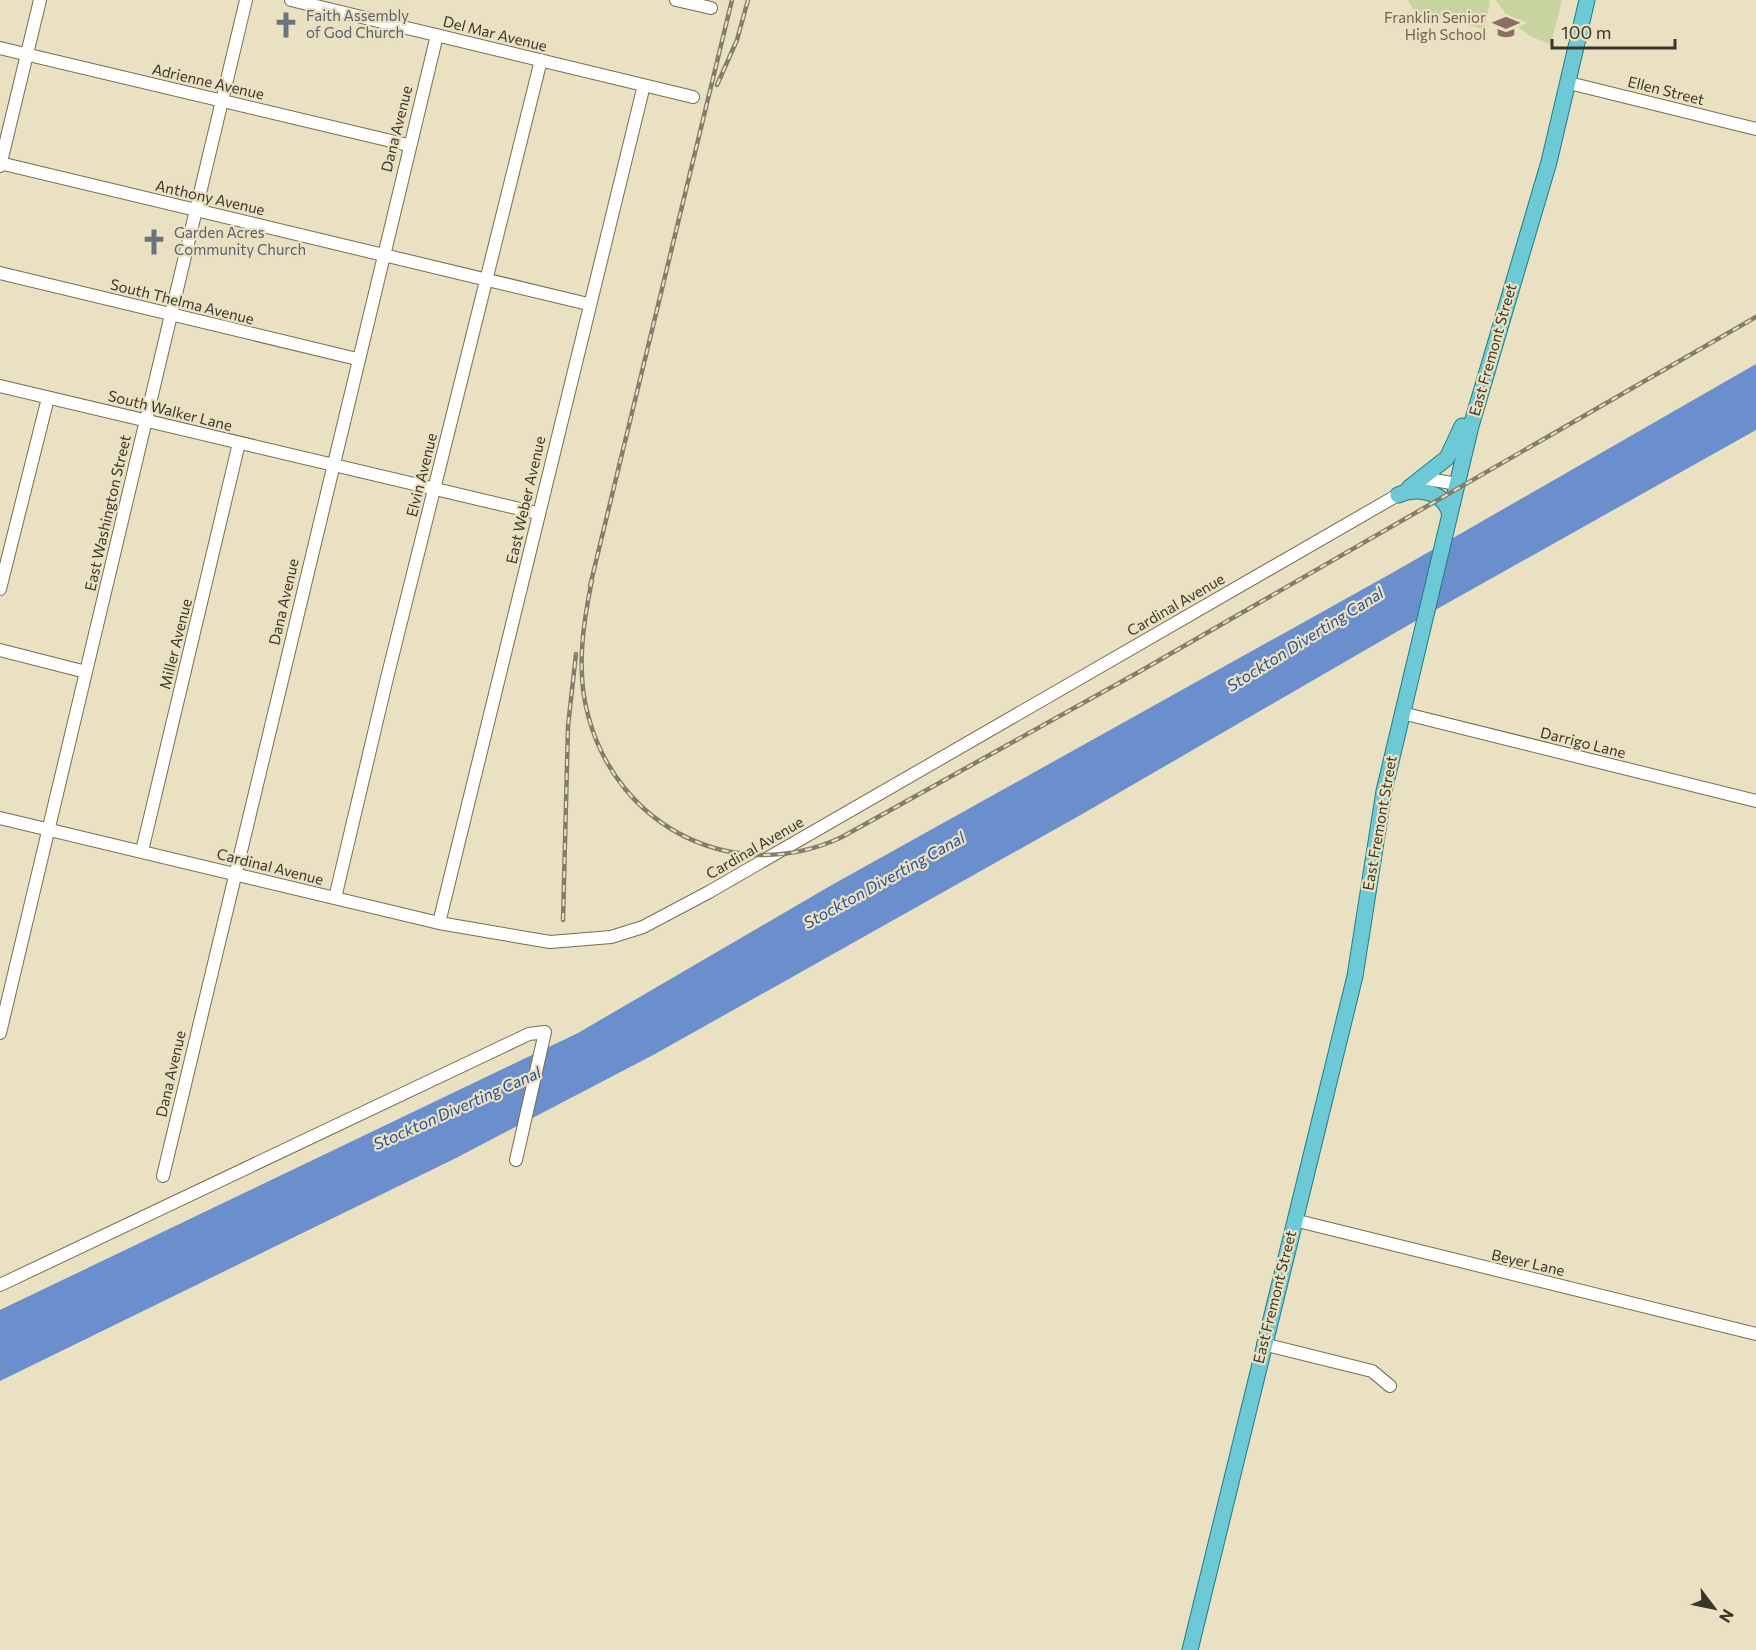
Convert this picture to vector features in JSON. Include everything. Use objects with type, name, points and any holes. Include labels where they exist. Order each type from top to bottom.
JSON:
[{"type":"main road","name":"East Fremont Street","points":[[1190,1650],[1263,1344],[1355,976],[1377,830],[1402,713],[1457,484],[1491,351],[1536,207],[1569,83],[1587,0]]},
{"type":"main road","points":[[1403,491],[1437,468],[1452,452],[1491,351]]},
{"type":"main road","points":[[1403,491],[1428,493],[1444,502],[1449,520]]},
{"type":"street","points":[[0,164],[40,0]]},
{"type":"street","name":"East Washington Street","points":[[0,1033],[246,0]]},
{"type":"street","name":"Del Mar Avenue","points":[[291,0],[693,97]]},
{"type":"street","points":[[676,0],[711,8]]},
{"type":"street","name":"Dana Avenue","points":[[163,1176],[408,146],[437,35]]},
{"type":"street","name":"Adrienne Avenue","points":[[0,48],[408,146]]},
{"type":"street","name":"Elvin Avenue","points":[[335,898],[541,60]]},
{"type":"street","name":"Ellen Street","points":[[1569,83],[1756,129]]},
{"type":"street","name":"East Weber Avenue","points":[[440,923],[537,513],[644,85]]},
{"type":"street","name":"Anthony Avenue","points":[[0,164],[588,304]]},
{"type":"street","name":"South Thelma Avenue","points":[[0,273],[357,359]]},
{"type":"street","name":"South Walker Lane","points":[[0,386],[537,513]]},
{"type":"street","points":[[0,589],[48,398]]},
{"type":"street","name":"Miller Avenue","points":[[141,852],[239,443]]},
{"type":"street","name":"Cardinal Avenue","points":[[0,818],[516,939],[562,943],[611,937],[643,927],[709,892],[1403,491],[1428,481],[1457,484]]},
{"type":"street","points":[[0,650],[86,672]]},
{"type":"street","name":"Darrigo Lane","points":[[1402,713],[1756,801]]},
{"type":"street","points":[[0,1285],[530,1034],[545,1032],[516,1160]]},
{"type":"street","name":"Beyer Lane","points":[[1294,1220],[1756,1334]]},
{"type":"street","points":[[1263,1344],[1372,1371],[1390,1386]]},
{"type":"green space","points":[[1408,0],[1489,0],[1490,3],[1484,29],[1415,12]]},
{"type":"green space","points":[[1496,0],[1562,0],[1551,44],[1525,33]]},
{"type":"water","name":"Stockton Diverting Canal","points":[[1756,364],[1756,430],[1412,623],[1084,813],[655,1054],[456,1158],[0,1381],[0,1310],[578,1033],[830,886],[1392,573]]},
{"type":"railway","points":[[590,586],[732,0]]},
{"type":"railway","points":[[717,85],[737,40],[748,0]]},
{"type":"railway","points":[[592,580],[582,648],[584,699],[603,755],[625,789],[653,816],[686,837],[723,850],[762,855],[802,851],[842,837],[1137,673],[1756,317]]},
{"type":"railway","points":[[563,920],[568,726],[576,654]]},
{"type":"place","name":"Faith Assembly of God Church","points":[[286,25]]},
{"type":"place","name":"Franklin Senior High School","points":[[1506,27]]},
{"type":"place","name":"Garden Acres Community Church","points":[[154,242]]}]
